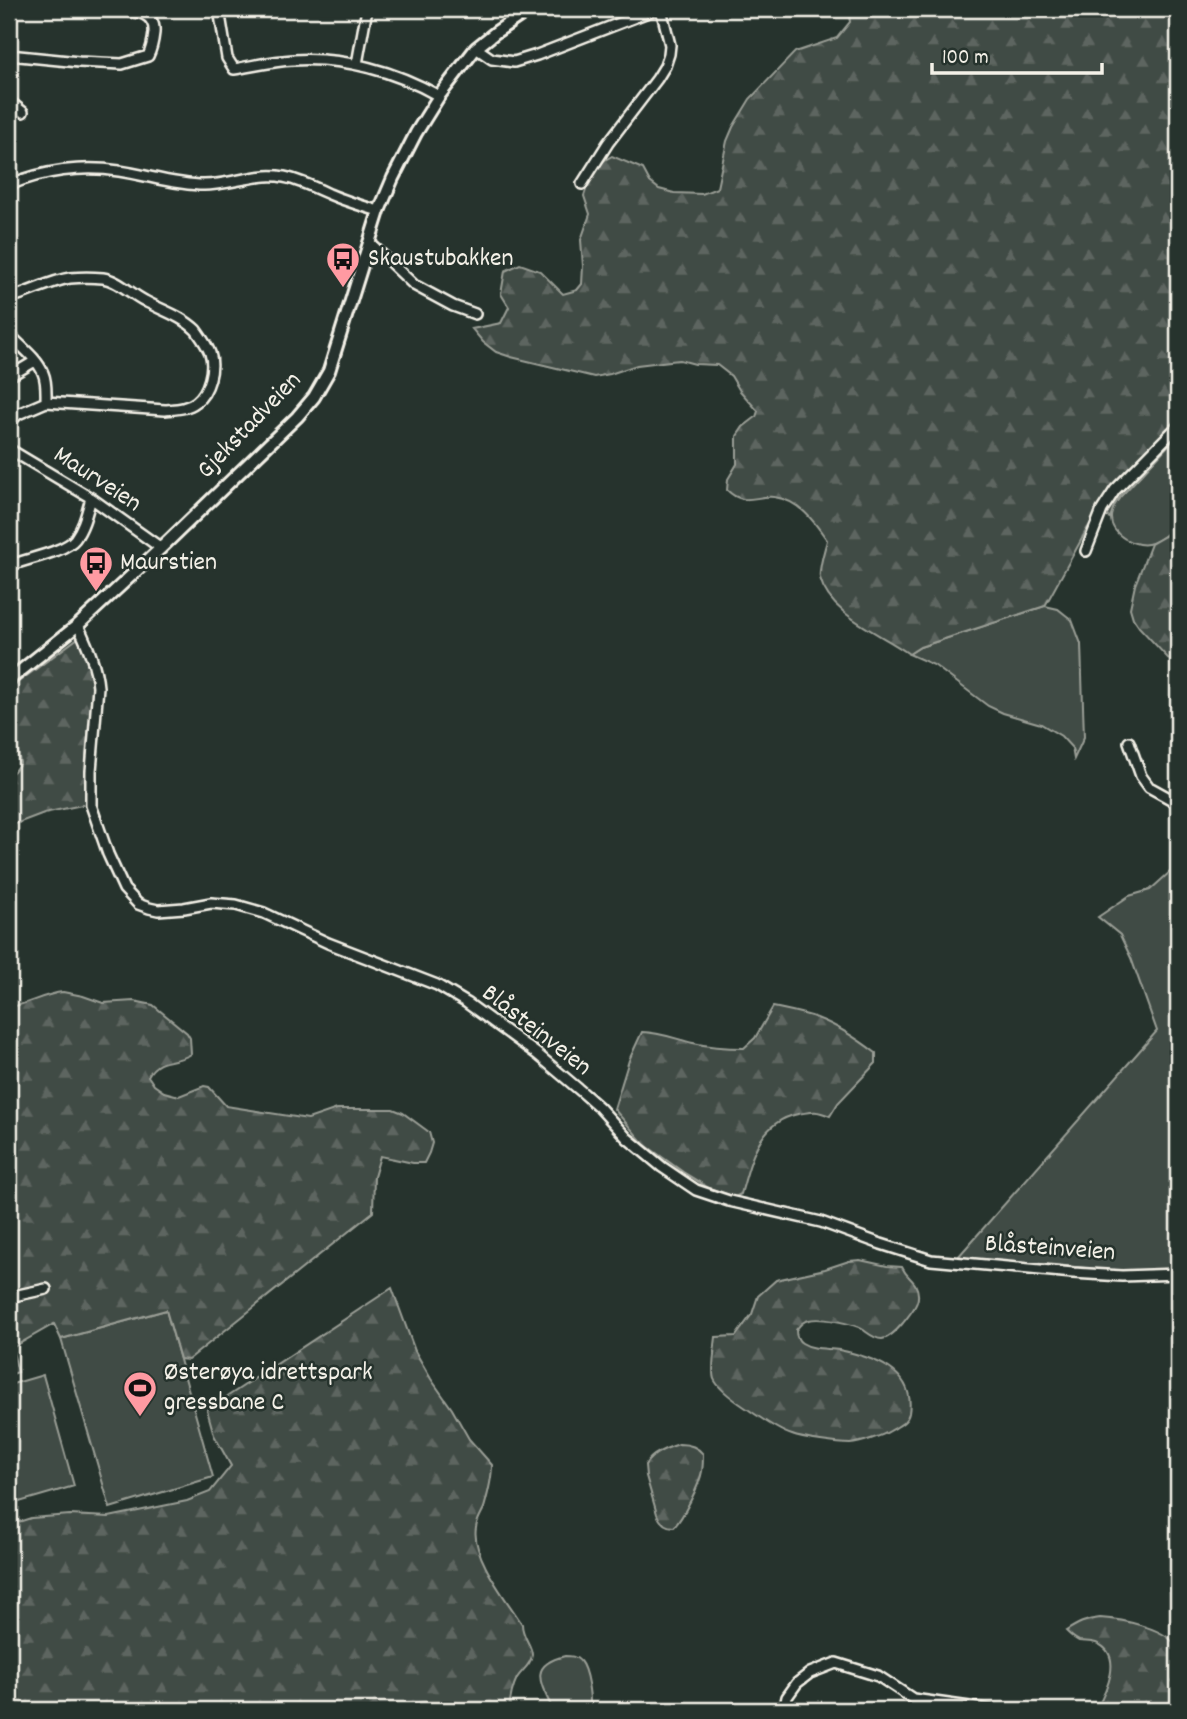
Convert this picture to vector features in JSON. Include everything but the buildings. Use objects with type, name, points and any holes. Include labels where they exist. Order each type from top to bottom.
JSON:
[{"type":"street","points":[[9,55],[122,64],[148,56],[153,46],[155,27],[149,16],[137,11],[115,9]]},
{"type":"street","points":[[219,9],[227,58],[234,69],[293,60],[344,62],[383,72],[439,96]]},
{"type":"street","points":[[357,64],[367,9]]},
{"type":"street","name":"Gjekstadveien","points":[[9,680],[78,625],[162,548],[314,397],[329,372],[379,211],[403,157],[439,96],[476,48],[530,9]]},
{"type":"street","points":[[476,48],[492,59],[514,62],[656,9]]},
{"type":"street","points":[[582,184],[665,66],[670,45],[661,9]]},
{"type":"street","points":[[9,101],[23,112]]},
{"type":"street","points":[[9,185],[59,172],[89,168],[110,169],[202,185],[275,176],[296,180],[354,204],[379,211]]},
{"type":"street","points":[[369,242],[414,285],[453,306],[475,314]]},
{"type":"street","points":[[9,298],[69,278],[105,278],[182,319],[195,330],[211,355],[211,368],[205,391],[196,402],[182,408],[165,410],[46,402],[18,414],[9,423]]},
{"type":"street","points":[[9,334],[44,374],[46,402]]},
{"type":"street","points":[[9,375],[35,361]]},
{"type":"street","points":[[1086,551],[1102,510],[1115,490],[1178,426]]},
{"type":"street","name":"Maurveien","points":[[9,449],[91,498],[162,548]]},
{"type":"street","points":[[9,566],[66,547],[74,540],[86,517],[91,498]]},
{"type":"street","name":"Blåsteinveien","points":[[78,625],[93,661],[98,687],[91,805],[113,866],[124,889],[138,904],[158,910],[211,903],[236,905],[264,912],[328,943],[437,985],[467,1003],[537,1054],[599,1107],[627,1138],[662,1167],[696,1189],[729,1201],[821,1222],[931,1260],[1097,1275],[1178,1274]]},
{"type":"street","points":[[1129,742],[1141,776],[1149,787],[1178,803]]},
{"type":"street","points":[[9,1297],[47,1289]]},
{"type":"street","points":[[784,1710],[787,1697],[797,1683],[810,1673],[836,1662],[878,1676],[913,1699],[991,1710]]},
{"type":"green space","points":[[848,9],[1178,9],[1178,435],[1120,497],[1110,518],[1096,513],[1045,606],[920,647],[909,654],[858,622],[834,603],[820,578],[827,540],[805,512],[783,499],[744,499],[727,490],[728,479],[737,464],[737,436],[743,427],[756,417],[758,411],[731,376],[717,365],[680,360],[637,365],[594,377],[496,352],[472,329],[501,323],[509,307],[501,294],[505,271],[520,264],[540,271],[563,294],[577,290],[582,284],[581,240],[590,214],[584,196],[590,178],[600,163],[612,156],[643,169],[650,182],[659,189],[674,193],[702,194],[717,188],[727,141],[750,99],[795,52],[837,38],[850,22]]},
{"type":"green space","points":[[1178,435],[1178,523],[1152,543],[1139,544],[1125,539],[1112,524],[1113,508]]},
{"type":"green space","points":[[1178,523],[1178,669],[1139,627],[1130,608],[1135,585],[1151,544],[1170,533]]},
{"type":"green space","points":[[1045,606],[1058,609],[1072,620],[1081,644],[1084,737],[1074,759],[1072,748],[1061,736],[1041,724],[988,706],[934,665],[909,654],[920,647]]},
{"type":"green space","points":[[78,638],[90,659],[94,682],[86,754],[87,804],[44,813],[10,826],[9,775],[20,763],[9,731],[9,689]]},
{"type":"green space","points":[[1178,868],[1178,1272],[1106,1270],[958,1257],[1157,1031],[1120,935],[1098,917],[1129,896],[1150,890]]},
{"type":"green space","points":[[63,992],[103,1003],[134,1001],[153,1005],[187,1033],[191,1054],[157,1066],[148,1076],[154,1085],[164,1092],[179,1096],[204,1086],[209,1087],[226,1106],[308,1119],[337,1109],[393,1109],[429,1132],[432,1143],[429,1153],[424,1163],[380,1156],[374,1177],[373,1212],[188,1360],[180,1359],[166,1310],[61,1339],[54,1324],[12,1348],[18,1372],[9,1375],[9,1007]]},
{"type":"green space","points":[[773,1007],[812,1016],[840,1029],[876,1053],[876,1063],[838,1103],[830,1116],[807,1112],[784,1118],[774,1125],[758,1144],[741,1194],[735,1197],[709,1188],[644,1144],[614,1109],[629,1060],[642,1032],[693,1043],[744,1048],[755,1038]]},
{"type":"green space","points":[[860,1260],[902,1267],[915,1284],[918,1300],[903,1323],[891,1335],[882,1339],[851,1325],[814,1319],[796,1330],[797,1336],[800,1342],[815,1348],[839,1350],[865,1357],[889,1368],[899,1376],[906,1386],[909,1398],[909,1413],[904,1422],[882,1435],[850,1444],[804,1438],[774,1427],[719,1387],[713,1375],[716,1337],[736,1336],[752,1314],[758,1296],[776,1280]]},
{"type":"green space","points":[[392,1288],[415,1351],[469,1439],[492,1465],[491,1482],[477,1525],[476,1539],[484,1564],[522,1624],[532,1655],[515,1682],[509,1710],[472,1710],[456,1702],[423,1702],[404,1706],[405,1710],[9,1710],[9,1525],[31,1518],[70,1515],[109,1517],[187,1501],[210,1492],[231,1466],[214,1435],[207,1410]]},
{"type":"green space","name":"Østerøya idrettspark gressbane C","points":[[166,1310],[213,1477],[110,1508],[61,1339]]},
{"type":"green space","points":[[43,1375],[74,1486],[9,1505],[9,1385]]},
{"type":"green space","points":[[679,1444],[686,1444],[701,1451],[703,1465],[695,1492],[674,1527],[666,1525],[658,1517],[645,1465],[656,1454]]},
{"type":"green space","points":[[1100,1618],[1143,1626],[1155,1630],[1173,1642],[1179,1658],[1172,1681],[1178,1690],[1178,1710],[1096,1710],[1111,1674],[1110,1656],[1105,1648],[1096,1643],[1079,1641],[1066,1631],[1082,1622]]},
{"type":"green space","points":[[565,1656],[577,1658],[583,1665],[590,1699],[589,1710],[553,1710],[544,1692],[541,1670],[553,1660]]},
{"type":"place","name":"Skaustubakken","points":[[343,289]]},
{"type":"place","name":"Maurstien","points":[[96,593]]},
{"type":"place","name":"Østerøya idrettspark gressbane C","points":[[140,1418]]}]
